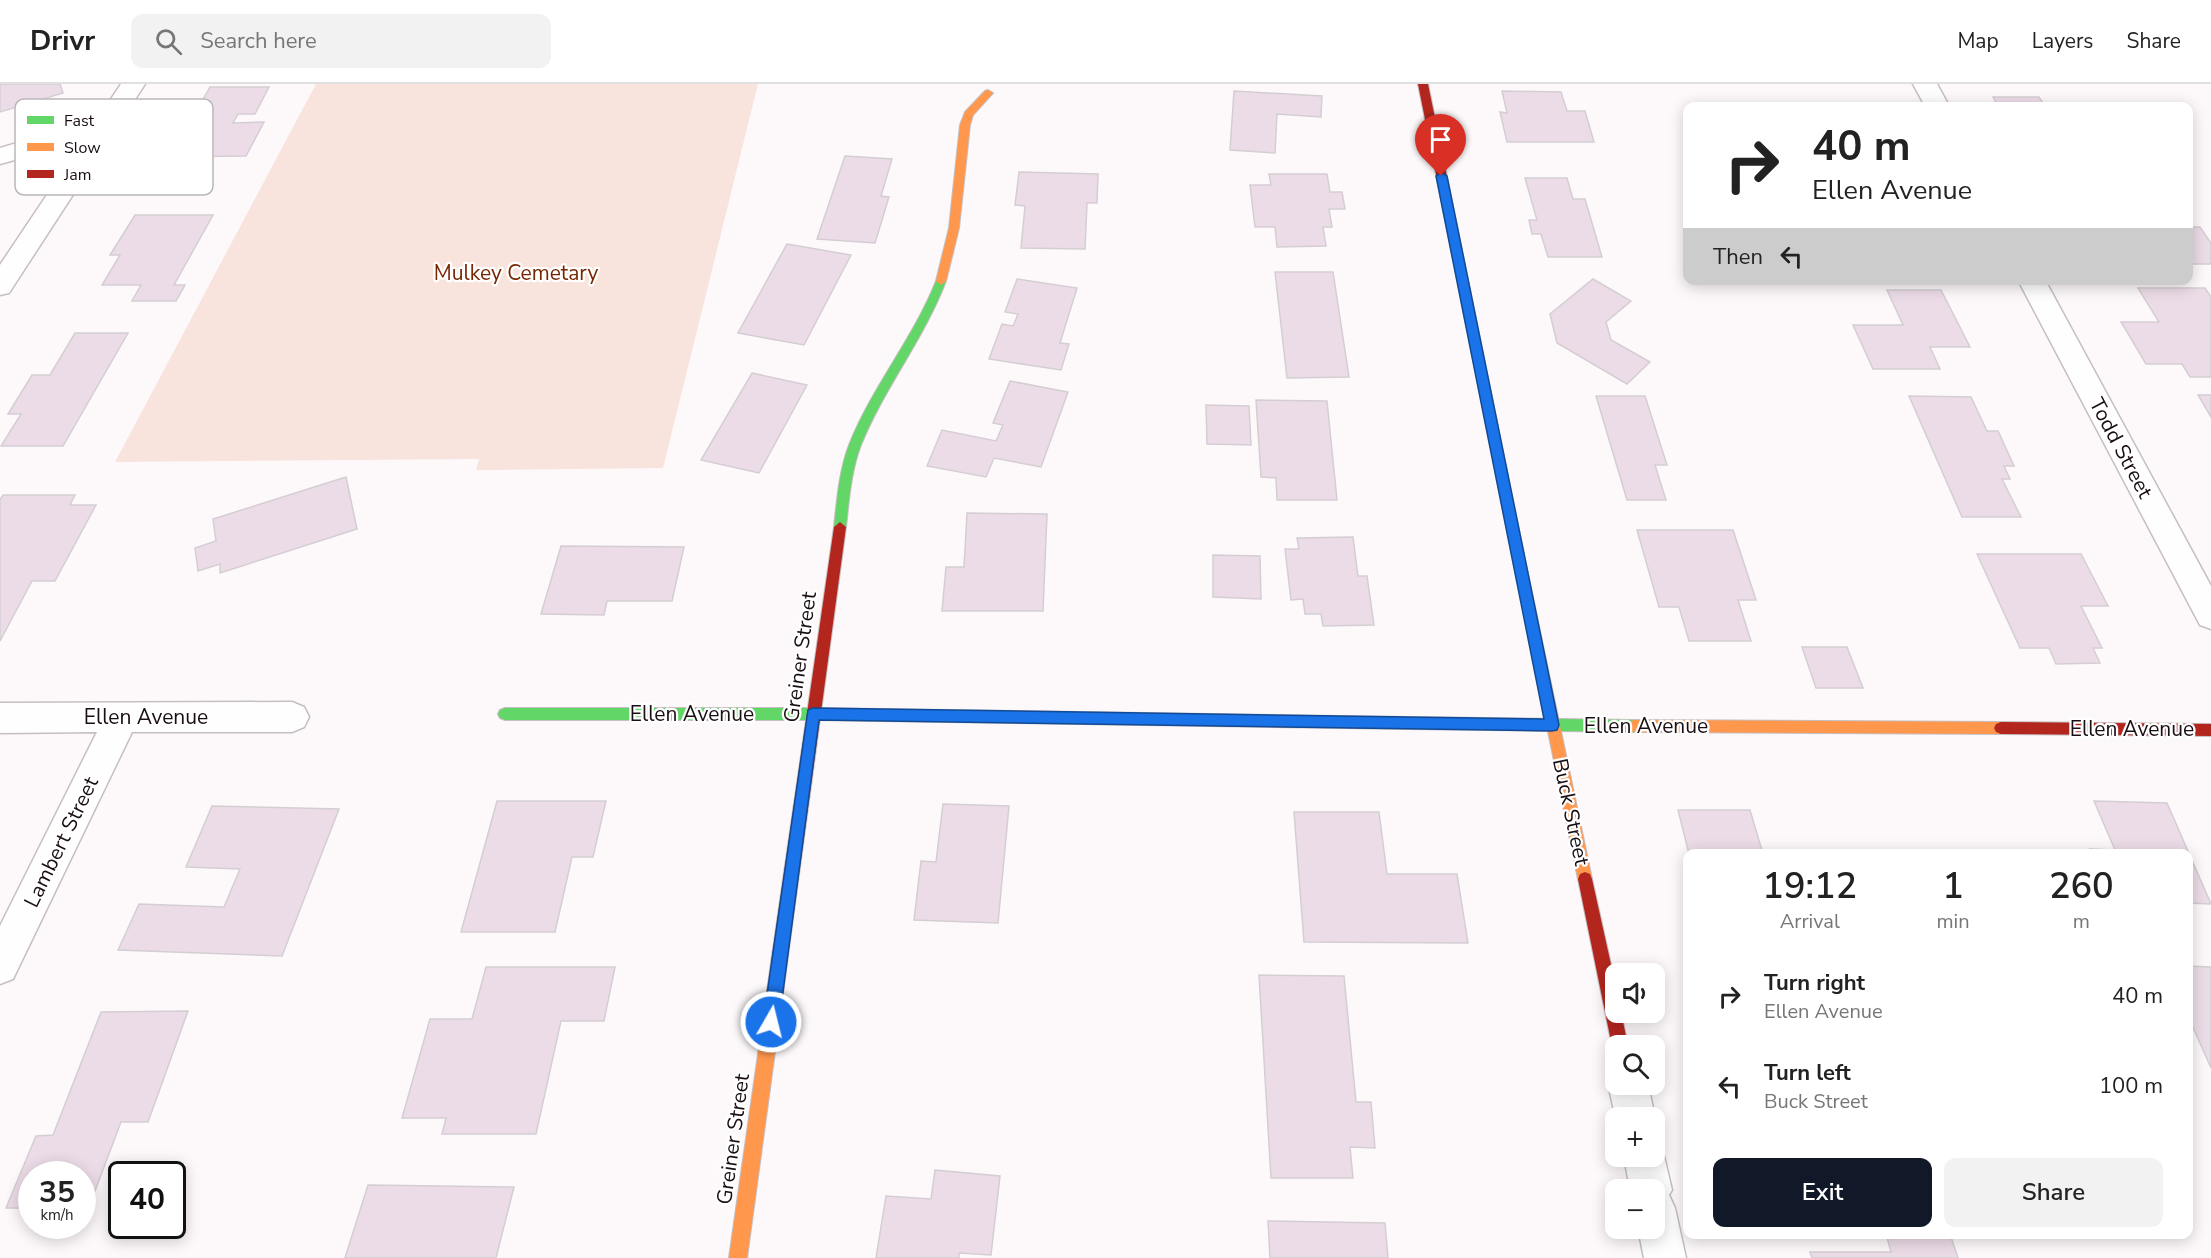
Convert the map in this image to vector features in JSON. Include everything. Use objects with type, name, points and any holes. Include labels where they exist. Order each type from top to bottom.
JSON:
[{"type":"street","points":[[123,99],[133,84]]},
{"type":"street","name":"Buck Street","points":[[1423,84],[1552,725],[1618,1035]]},
{"type":"street","points":[[1924,84],[1935,102]]},
{"type":"street","name":"Greiner Street","points":[[738,1258],[844,485],[853,447],[862,427],[924,324],[942,281],[956,221],[964,125],[968,114],[988,93]]},
{"type":"street","points":[[0,156],[15,151]]},
{"type":"street","points":[[0,286],[59,195]]},
{"type":"street","name":"Todd Street","points":[[2034,285],[2211,616]]},
{"type":"street","name":"Ellen Avenue","points":[[505,714],[813,714],[1552,725],[2211,730]]},
{"type":"street","name":"Lambert Street","points":[[0,966],[122,717]]},
{"type":"street","name":"Ellen Avenue","points":[[0,718],[292,717]]},
{"type":"street","points":[[1661,1239],[1665,1258]]},
{"type":"green space","name":"Mulkey Cemetary","points":[[316,84],[758,84],[663,468],[476,470],[479,459],[115,462]]},
{"type":"building","points":[[0,84],[60,84],[63,93],[43,99],[15,99],[15,107],[0,112]]},
{"type":"building","points":[[210,87],[269,87],[255,114],[238,114],[233,123],[264,122],[246,156],[213,156],[213,99],[203,99]]},
{"type":"building","points":[[1234,91],[1322,96],[1321,117],[1277,114],[1275,153],[1230,150]]},
{"type":"building","points":[[1502,91],[1561,92],[1567,111],[1585,111],[1594,142],[1507,142],[1500,112],[1507,113]]},
{"type":"building","points":[[1993,97],[2039,97],[2042,102],[1996,102]]},
{"type":"building","points":[[845,156],[892,159],[881,196],[889,197],[875,243],[817,239]]},
{"type":"building","points":[[1019,172],[1098,174],[1097,203],[1087,203],[1085,249],[1021,248],[1025,206],[1015,205]]},
{"type":"building","points":[[1269,174],[1327,174],[1330,192],[1342,192],[1345,209],[1329,209],[1332,227],[1323,227],[1326,246],[1277,247],[1275,227],[1255,227],[1250,185],[1271,185]]},
{"type":"building","points":[[1525,178],[1567,178],[1573,199],[1585,199],[1602,257],[1548,257],[1541,234],[1532,234],[1529,220],[1537,220]]},
{"type":"building","points":[[135,215],[213,215],[174,285],[185,285],[176,301],[132,301],[141,285],[102,285],[120,255],[110,255]]},
{"type":"building","points":[[2193,227],[2200,227],[2211,243],[2211,264],[2193,264]]},
{"type":"building","points":[[787,244],[851,255],[804,345],[738,333]]},
{"type":"building","points":[[1275,272],[1333,272],[1349,377],[1287,378]]},
{"type":"building","points":[[1017,279],[1077,288],[1060,343],[1069,344],[1061,370],[989,359],[1002,324],[1013,326],[1018,314],[1005,312]]},
{"type":"building","points":[[1593,279],[1631,301],[1606,322],[1611,340],[1650,362],[1627,384],[1557,343],[1550,314]]},
{"type":"building","points":[[2138,288],[2205,288],[2211,297],[2211,377],[2190,377],[2182,364],[2146,364],[2121,322],[2159,322]]},
{"type":"building","points":[[1887,290],[1941,290],[1970,347],[1930,347],[1940,369],[1873,369],[1853,325],[1903,325]]},
{"type":"building","points":[[75,333],[128,333],[63,446],[1,446],[21,414],[8,414],[32,375],[50,375]]},
{"type":"building","points":[[752,373],[807,385],[759,473],[701,460]]},
{"type":"building","points":[[1010,381],[1068,392],[1041,467],[994,458],[986,477],[927,466],[942,430],[996,441],[1003,425],[993,423]]},
{"type":"building","points":[[2198,395],[2211,395],[2211,417]]},
{"type":"building","points":[[1596,396],[1645,396],[1667,465],[1655,465],[1666,500],[1627,500]]},
{"type":"building","points":[[1909,396],[1971,397],[1987,431],[1998,431],[2014,466],[2004,466],[2010,479],[2002,479],[2021,517],[1962,517]]},
{"type":"building","points":[[1256,400],[1327,401],[1337,500],[1277,500],[1276,478],[1261,477]]},
{"type":"building","points":[[1206,405],[1249,406],[1251,445],[1207,444]]},
{"type":"building","points":[[346,477],[357,529],[220,573],[220,564],[198,571],[195,548],[216,541],[213,519]]},
{"type":"building","points":[[3,495],[75,495],[70,505],[96,505],[55,581],[32,581],[0,641],[0,500]]},
{"type":"building","points":[[967,513],[1047,514],[1043,611],[942,611],[946,567],[964,567]]},
{"type":"building","points":[[1637,530],[1733,530],[1756,600],[1738,600],[1751,641],[1689,641],[1679,607],[1659,607]]},
{"type":"building","points":[[1353,537],[1358,576],[1367,576],[1374,625],[1323,626],[1321,614],[1305,614],[1303,599],[1291,600],[1285,549],[1299,549],[1297,538]]},
{"type":"building","points":[[561,546],[684,547],[672,601],[607,601],[604,615],[541,614]]},
{"type":"building","points":[[1977,554],[2081,554],[2108,606],[2081,606],[2102,648],[2093,648],[2100,663],[2056,664],[2049,648],[2020,648]]},
{"type":"building","points":[[1213,555],[1260,556],[1261,599],[1213,597]]},
{"type":"building","points":[[1802,647],[1847,647],[1863,688],[1816,688]]},
{"type":"building","points":[[497,801],[606,801],[593,857],[572,857],[555,932],[461,932]]},
{"type":"building","points":[[2094,801],[2167,803],[2187,849],[2115,849]]},
{"type":"building","points":[[943,804],[1009,806],[998,923],[914,920],[921,861],[936,862]]},
{"type":"building","points":[[212,806],[339,809],[282,956],[118,950],[139,904],[224,907],[240,869],[186,867]]},
{"type":"building","points":[[1678,810],[1750,810],[1762,849],[1688,849]]},
{"type":"building","points":[[1294,812],[1379,812],[1387,874],[1457,874],[1468,943],[1304,942]]},
{"type":"building","points":[[2193,863],[2211,904],[2193,903]]},
{"type":"building","points":[[2193,966],[2211,967],[2211,1068],[2193,1027]]},
{"type":"building","points":[[486,967],[615,967],[604,1021],[561,1021],[536,1134],[442,1134],[446,1118],[402,1118],[430,1019],[472,1019]]},
{"type":"building","points":[[1259,975],[1344,976],[1356,1102],[1371,1102],[1375,1148],[1350,1147],[1353,1178],[1271,1178]]},
{"type":"building","points":[[188,1011],[148,1122],[121,1122],[96,1188],[96,1161],[26,1161],[36,1136],[53,1135],[101,1012]]},
{"type":"building","points":[[935,1170],[1000,1176],[991,1255],[959,1253],[959,1258],[876,1258],[886,1196],[931,1199]]},
{"type":"building","points":[[18,1179],[18,1208],[6,1208]]},
{"type":"building","points":[[368,1185],[514,1187],[496,1258],[345,1258]]},
{"type":"building","points":[[1268,1221],[1385,1223],[1388,1258],[1270,1258]]},
{"type":"building","points":[[1887,1239],[1952,1239],[1958,1258],[1812,1258],[1810,1252],[1891,1252]]},
{"type":"traffic: fast","points":[[840,527],[843,496],[855,445],[876,403],[933,303],[941,281]]},
{"type":"traffic: fast","points":[[505,714],[813,714],[1014,717]]},
{"type":"traffic: fast","points":[[1409,723],[1634,726]]},
{"type":"traffic: slow","points":[[941,281],[954,228],[965,125],[968,114],[988,93]]},
{"type":"traffic: slow","points":[[1522,574],[1585,879]]},
{"type":"traffic: slow","points":[[1634,726],[2001,728]]},
{"type":"traffic: slow","points":[[738,1258],[779,963]]},
{"type":"traffic: jam","points":[[1423,84],[1522,574]]},
{"type":"traffic: jam","points":[[779,963],[840,527]]},
{"type":"traffic: jam","points":[[1014,717],[1409,723]]},
{"type":"traffic: jam","points":[[2001,728],[2211,730]]},
{"type":"traffic: jam","points":[[1585,879],[1618,1035]]},
{"type":"route","points":[[771,1022],[813,714],[1552,725],[1441,176]]}]
